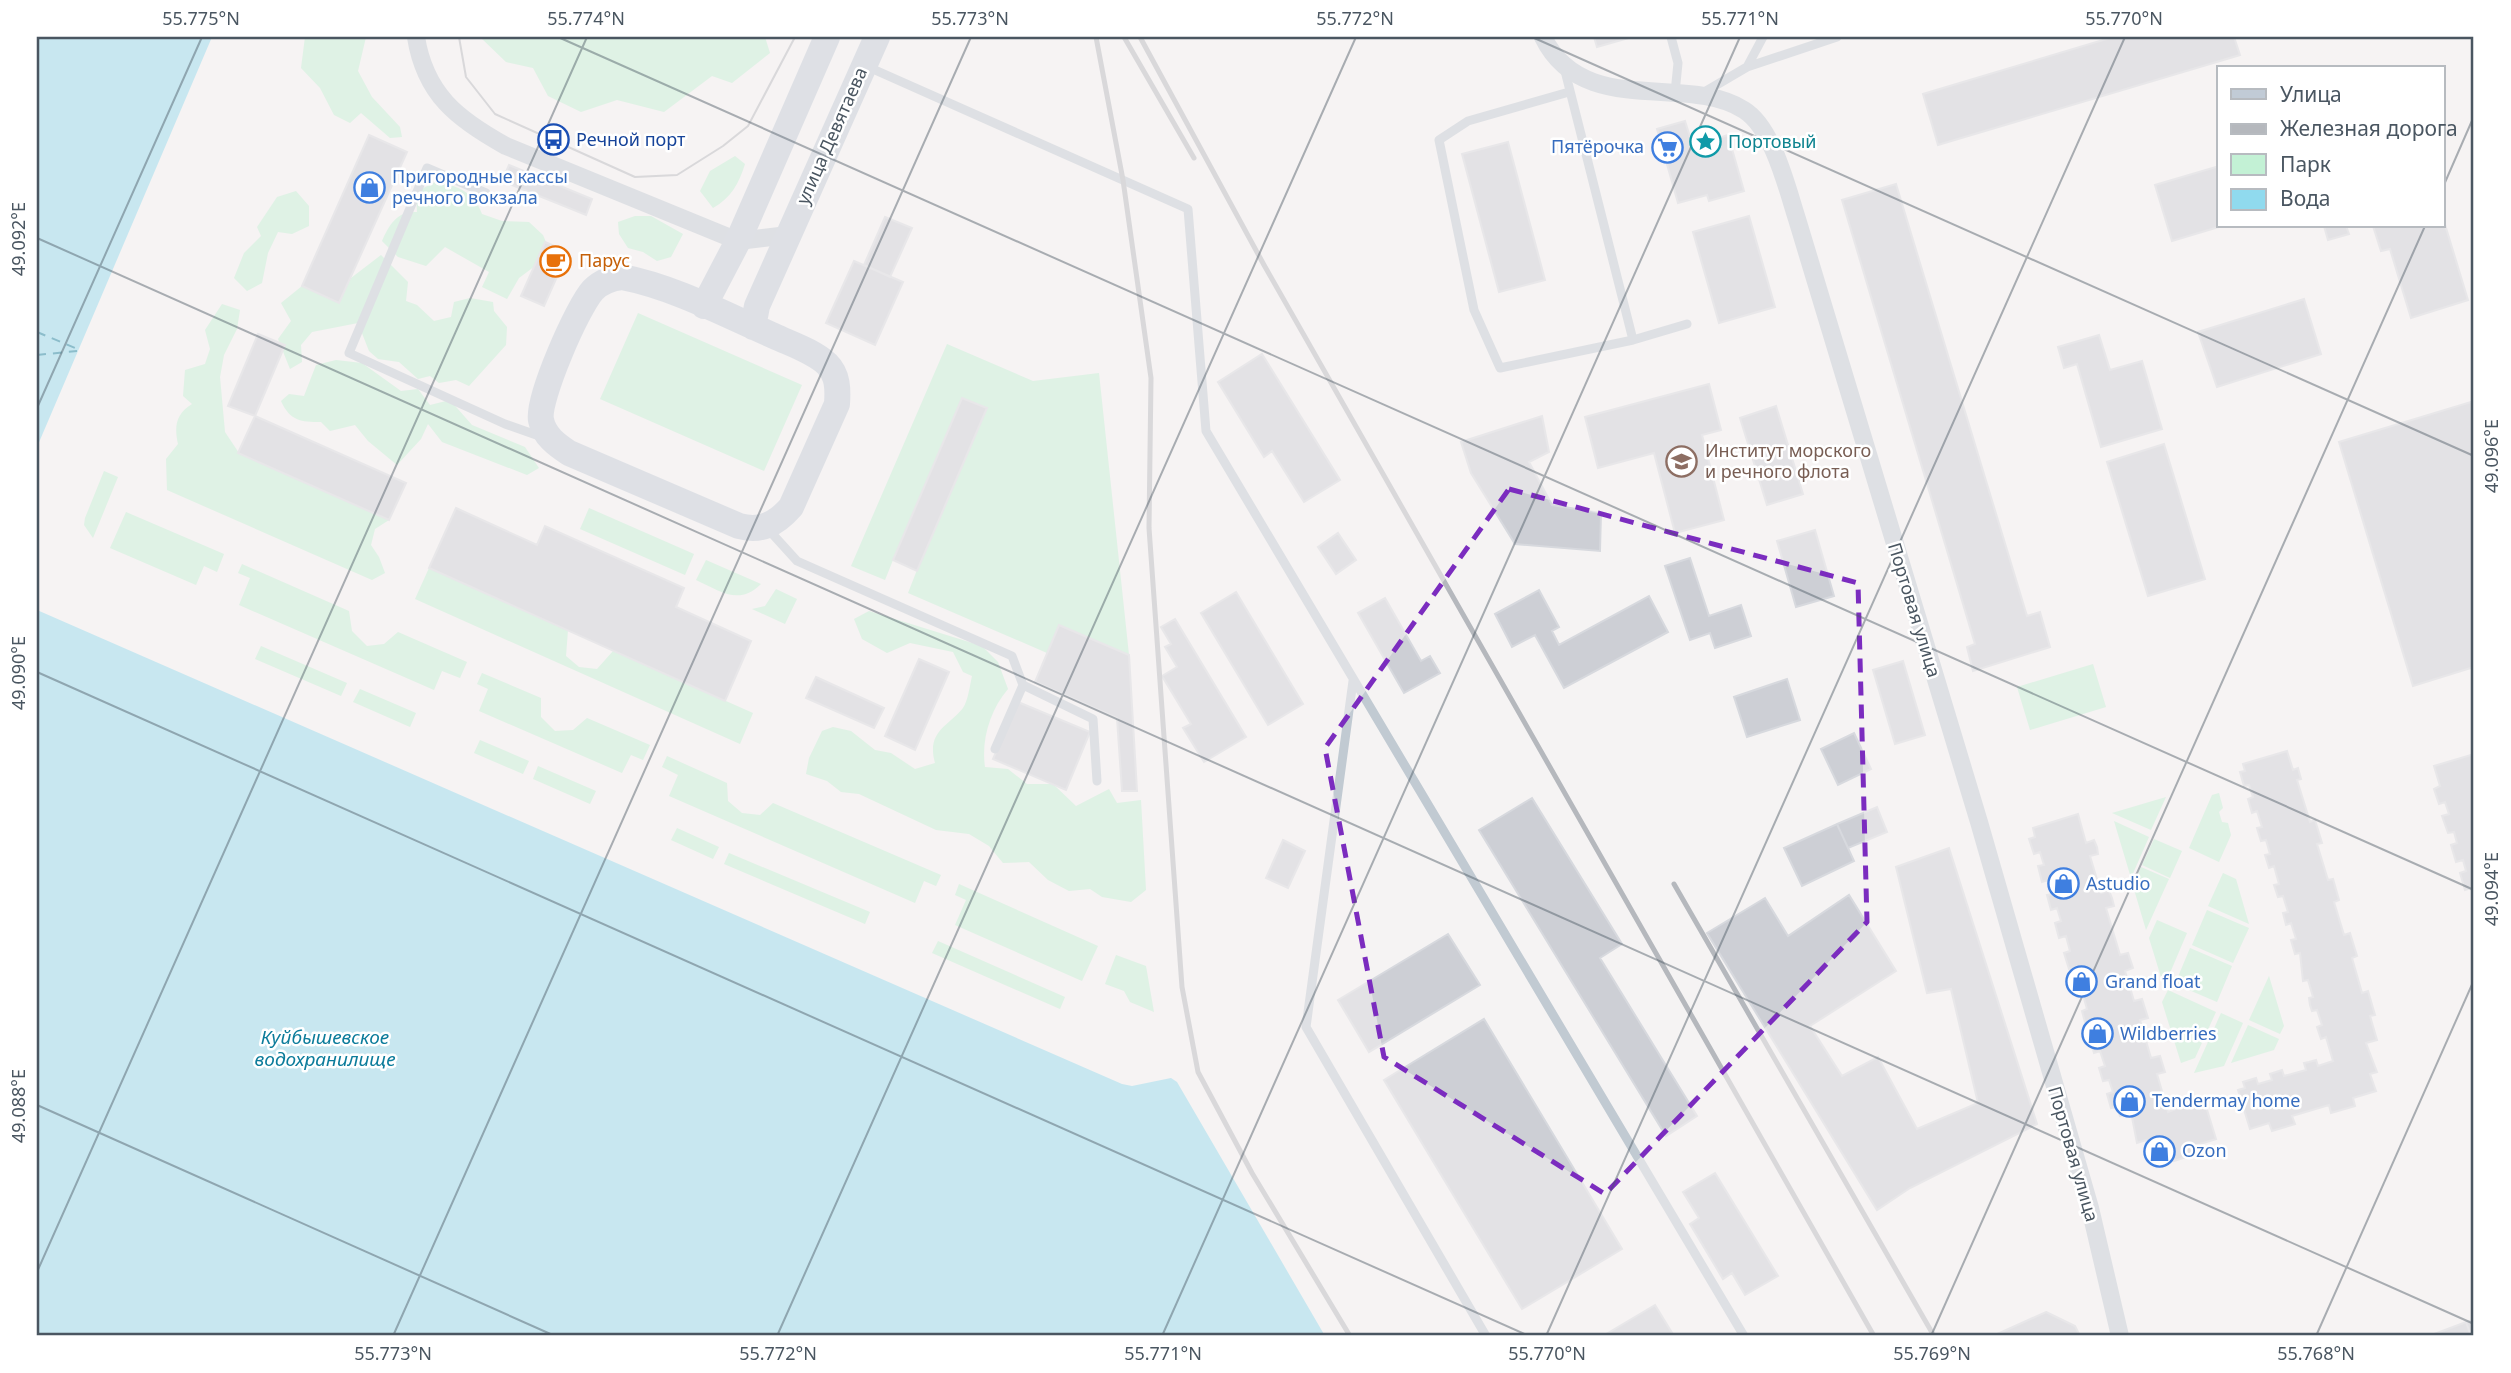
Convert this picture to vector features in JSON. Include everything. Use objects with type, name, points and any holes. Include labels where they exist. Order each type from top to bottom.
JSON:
[{"type":"street","points":[[416,37],[421,64],[443,102],[474,129],[506,146],[738,241],[788,235]]},
{"type":"street","points":[[704,306],[738,241],[827,37]]},
{"type":"street","name":"улица Девятаева","points":[[753,327],[757,306],[877,37]]},
{"type":"street","points":[[1543,37],[1564,67]]},
{"type":"street","name":"Портовая улица","points":[[1564,67],[1609,86],[1723,101],[1745,110],[1762,128],[1784,180],[1979,822],[2090,1208],[2120,1336]]},
{"type":"street","points":[[622,277],[646,281],[704,306],[816,356],[828,365],[838,388],[837,404],[791,507],[780,520],[766,527],[752,530],[739,526],[569,453],[551,440],[541,421],[542,402],[585,300],[595,288],[608,279],[622,277]]},
{"type":"lane","points":[[1671,37],[1678,63],[1675,95]]},
{"type":"lane","points":[[1747,67],[1763,37]]},
{"type":"lane","points":[[1696,97],[1747,67],[1837,37]]},
{"type":"lane","points":[[864,65],[1188,209],[1206,431],[1744,1336]]},
{"type":"lane","points":[[1564,67],[1633,340]]},
{"type":"lane","points":[[1569,92],[1468,121],[1439,140],[1474,310],[1500,368],[1633,340],[1687,324]]},
{"type":"lane","points":[[486,193],[427,168],[349,353],[505,424],[551,440]]},
{"type":"lane","points":[[766,527],[797,561],[1012,656],[1023,685],[1093,719],[1097,781]]},
{"type":"lane","points":[[1353,681],[1306,1027],[1486,1336]]},
{"type":"lane","points":[[995,749],[1023,685]]},
{"type":"highlighted area","points":[[1509,489],[1858,583],[1867,922],[1605,1194],[1384,1057],[1325,748]]},
{"type":"green space","points":[[305,37],[366,37],[358,71],[372,97],[400,127],[402,137],[390,138],[361,113],[350,123],[334,115],[320,88],[301,68]]},
{"type":"green space","points":[[480,37],[765,37],[770,53],[732,83],[712,76],[664,112],[617,100],[581,112],[548,96],[533,68],[506,62]]},
{"type":"green space","points":[[735,156],[745,164],[740,177],[729,195],[713,208],[700,191],[710,171]]},
{"type":"green space","points":[[437,181],[470,195],[482,214],[502,221],[529,222],[543,235],[551,254],[519,278],[507,299],[482,287],[489,272],[445,247],[426,266],[398,257],[382,241],[395,220],[404,214],[417,212],[416,192]]},
{"type":"green space","points":[[296,191],[309,206],[309,226],[292,234],[278,232],[268,253],[262,283],[247,291],[234,278],[244,253],[261,236],[257,227],[277,197]]},
{"type":"green space","points":[[635,216],[651,216],[683,234],[671,257],[657,261],[643,252],[628,248],[619,234],[618,222]]},
{"type":"green space","points":[[381,255],[408,282],[406,301],[417,305],[434,321],[451,317],[454,302],[470,298],[493,302],[494,311],[507,327],[506,345],[469,386],[456,380],[439,383],[430,376],[418,379],[399,362],[378,359],[369,351],[358,323],[312,332],[301,345],[302,362],[290,369],[278,339],[291,321],[281,303],[302,286],[339,303],[351,278]]},
{"type":"green space","points":[[222,304],[240,310],[237,329],[224,355],[220,377],[225,432],[239,453],[389,520],[375,529],[371,545],[385,573],[372,580],[167,490],[166,459],[178,444],[176,426],[179,416],[192,404],[183,396],[185,370],[205,364],[210,349],[205,330]]},
{"type":"green space","points":[[638,313],[802,385],[764,471],[600,399]]},
{"type":"green space","points":[[947,344],[1033,381],[1099,373],[1129,655],[1059,625],[1047,653],[908,593],[917,570],[893,560],[885,580],[851,566]]},
{"type":"green space","points":[[336,360],[362,363],[401,391],[418,389],[430,405],[450,400],[472,425],[525,447],[539,468],[527,475],[442,442],[428,424],[421,439],[397,465],[368,441],[355,425],[330,431],[321,422],[302,421],[288,413],[281,401],[289,394],[304,396],[316,365]]},
{"type":"green space","points":[[104,471],[118,477],[93,538],[84,525],[85,518]]},
{"type":"green space","points":[[589,508],[694,554],[685,575],[580,529]]},
{"type":"green space","points":[[126,512],[224,554],[217,572],[204,566],[196,585],[110,548]]},
{"type":"green space","points":[[706,560],[761,584],[753,591],[737,595],[713,588],[696,580]]},
{"type":"green space","points":[[242,564],[349,611],[352,631],[367,646],[384,644],[398,632],[467,662],[460,678],[442,671],[434,690],[239,605],[250,578],[238,573]]},
{"type":"green space","points":[[429,568],[568,630],[566,656],[579,667],[597,669],[613,651],[753,713],[740,744],[415,599]]},
{"type":"green space","points":[[776,589],[797,599],[785,624],[752,609],[765,606]]},
{"type":"green space","points":[[869,611],[982,646],[998,662],[1008,689],[996,706],[988,726],[984,746],[985,767],[1008,769],[1027,784],[1053,784],[1076,806],[1109,789],[1117,803],[1141,800],[1146,890],[1131,902],[1102,897],[1090,889],[1069,891],[1048,880],[1029,862],[1003,863],[989,846],[969,834],[936,830],[859,794],[841,792],[827,781],[806,774],[809,758],[822,731],[833,727],[851,731],[875,750],[891,753],[915,769],[935,763],[933,752],[936,736],[963,708],[966,701],[972,676],[963,672],[953,652],[910,643],[887,653],[862,639],[854,619]]},
{"type":"green space","points":[[261,646],[347,683],[341,696],[255,659]]},
{"type":"green space","points":[[2093,664],[2106,707],[2030,730],[2017,687]]},
{"type":"green space","points":[[482,673],[541,698],[541,717],[555,731],[573,730],[587,718],[650,745],[643,760],[631,755],[622,773],[479,711],[488,689],[477,684]]},
{"type":"green space","points":[[360,689],[416,713],[410,727],[353,702]]},
{"type":"green space","points":[[480,740],[529,761],[523,774],[474,753]]},
{"type":"green space","points":[[667,756],[727,783],[728,801],[742,813],[760,815],[773,803],[941,875],[936,886],[924,881],[915,903],[669,796],[678,775],[662,767]]},
{"type":"green space","points":[[538,766],[596,791],[590,804],[533,779]]},
{"type":"green space","points":[[2219,793],[2223,808],[2219,812],[2222,822],[2228,823],[2231,835],[2219,862],[2189,848],[2212,795]]},
{"type":"green space","points":[[2166,797],[2151,830],[2112,813]]},
{"type":"green space","points":[[2114,821],[2149,837],[2131,878]]},
{"type":"green space","points":[[677,828],[719,847],[713,859],[671,840]]},
{"type":"green space","points":[[2154,839],[2182,851],[2170,878],[2142,865]]},
{"type":"green space","points":[[729,853],[870,912],[865,924],[724,864]]},
{"type":"green space","points":[[2141,867],[2169,879],[2146,930],[2133,886]]},
{"type":"green space","points":[[2223,873],[2236,879],[2249,924],[2208,906]]},
{"type":"green space","points":[[959,884],[1098,946],[1082,981],[955,925],[966,900],[955,895]]},
{"type":"green space","points":[[2207,910],[2249,928],[2233,963],[2192,945]]},
{"type":"green space","points":[[2157,920],[2187,933],[2164,987],[2149,938]]},
{"type":"green space","points":[[938,941],[1065,997],[1060,1009],[932,953]]},
{"type":"green space","points":[[2190,948],[2232,966],[2217,1002],[2175,984]]},
{"type":"green space","points":[[1116,955],[1146,966],[1154,1012],[1130,1002],[1124,991],[1105,984]]},
{"type":"green space","points":[[2269,976],[2284,1026],[2280,1034],[2249,1020]]},
{"type":"green space","points":[[2168,990],[2216,1012],[2195,1058],[2181,1063],[2162,1002]]},
{"type":"green space","points":[[2221,1013],[2243,1023],[2224,1066],[2194,1073]]},
{"type":"green space","points":[[2248,1025],[2279,1039],[2274,1050],[2231,1063]]},
{"type":"water","points":[[37,37],[212,37],[37,447]]},
{"type":"water","name":"Куйбышевское водохранилище","points":[[37,610],[1122,1084],[1132,1086],[1171,1078],[1177,1082],[1325,1336],[37,1336]]},
{"type":"building","points":[[1594,37],[1632,37],[1597,47]]},
{"type":"building","points":[[2113,37],[2234,37],[2240,55],[1938,145],[1923,94]]},
{"type":"building","points":[[1685,121],[1693,146],[1728,135],[1744,191],[1709,201],[1707,195],[1678,203],[1657,129]]},
{"type":"building","name":"Пригородные кассы речного вокзала","points":[[369,135],[407,152],[339,303],[302,286]]},
{"type":"building","points":[[1508,142],[1545,280],[1499,292],[1462,154]]},
{"type":"building","points":[[509,165],[592,199],[586,215],[502,181]]},
{"type":"building","points":[[2217,167],[2217,228],[2172,241],[2155,185]]},
{"type":"building","points":[[1896,184],[2027,616],[2040,612],[2050,647],[1973,671],[1967,647],[1975,644],[1842,200]]},
{"type":"building","points":[[1749,216],[1775,307],[1719,323],[1693,232]]},
{"type":"building","points":[[885,217],[912,228],[890,277],[864,265]]},
{"type":"building","points":[[2444,221],[2468,300],[2411,318],[2390,249],[2381,251],[2374,228],[2444,228]]},
{"type":"building","points":[[2325,228],[2347,228],[2349,234],[2328,240]]},
{"type":"building","points":[[545,242],[568,252],[544,306],[521,296]]},
{"type":"building","points":[[854,261],[903,282],[875,345],[826,323]]},
{"type":"building","points":[[2304,299],[2321,354],[2217,387],[2198,332]]},
{"type":"building","points":[[258,334],[285,345],[255,416],[228,406]]},
{"type":"building","points":[[2099,335],[2110,370],[2142,361],[2162,429],[2101,447],[2077,364],[2064,368],[2058,347]]},
{"type":"building","points":[[1262,354],[1340,480],[1304,502],[1272,451],[1264,457],[1218,382]]},
{"type":"building","name":"Институт морского и речного флота","points":[[1709,384],[1721,430],[1702,435],[1724,520],[1675,533],[1654,453],[1598,468],[1585,417]]},
{"type":"building","points":[[962,398],[987,408],[917,571],[893,560]]},
{"type":"building","points":[[2474,401],[2474,667],[2413,686],[2339,442]]},
{"type":"building","points":[[1776,406],[1803,494],[1767,505],[1740,418]]},
{"type":"building","points":[[255,416],[406,483],[389,520],[238,453]]},
{"type":"building","points":[[1542,416],[1549,452],[1529,462],[1552,505],[1601,513],[1600,551],[1515,544],[1471,473],[1461,442]]},
{"type":"building","points":[[2164,444],[2205,579],[2148,596],[2107,462]]},
{"type":"building","points":[[456,508],[537,545],[545,526],[684,588],[676,607],[751,641],[725,701],[429,568]]},
{"type":"building","points":[[1815,530],[1834,596],[1796,607],[1777,541]]},
{"type":"building","points":[[1338,533],[1356,560],[1336,574],[1318,547]]},
{"type":"building","points":[[1690,558],[1709,616],[1741,605],[1751,636],[1715,648],[1710,633],[1690,640],[1665,566]]},
{"type":"building","points":[[1539,590],[1559,627],[1552,631],[1559,645],[1649,596],[1668,632],[1564,688],[1535,635],[1512,647],[1495,614]]},
{"type":"building","points":[[1236,592],[1303,704],[1268,725],[1201,613]]},
{"type":"building","points":[[1385,598],[1421,661],[1430,656],[1440,673],[1404,693],[1358,613]]},
{"type":"building","points":[[1175,619],[1246,737],[1204,762],[1183,728],[1191,724],[1162,676],[1177,667],[1165,647],[1171,644],[1161,627]]},
{"type":"building","points":[[1059,625],[1129,655],[1137,791],[1122,791],[1117,718],[1035,682]]},
{"type":"building","points":[[919,659],[949,672],[915,750],[885,736]]},
{"type":"building","points":[[1903,661],[1925,735],[1895,744],[1873,670]]},
{"type":"building","points":[[816,677],[884,708],[874,728],[806,698]]},
{"type":"building","points":[[1787,679],[1800,720],[1747,737],[1734,697]]},
{"type":"building","points":[[1018,702],[1090,732],[1066,790],[993,759]]},
{"type":"building","points":[[1854,733],[1871,769],[1838,785],[1821,749]]},
{"type":"building","points":[[2287,751],[2293,770],[2298,768],[2301,779],[2297,780],[2310,822],[2315,820],[2322,843],[2317,844],[2328,880],[2333,879],[2339,900],[2334,902],[2344,935],[2350,933],[2357,956],[2352,958],[2362,993],[2368,991],[2375,1015],[2370,1016],[2377,1040],[2366,1043],[2377,1072],[2370,1074],[2376,1091],[2353,1098],[2355,1106],[2331,1113],[2329,1105],[2292,1116],[2295,1124],[2272,1131],[2269,1123],[2250,1129],[2238,1090],[2245,1088],[2243,1082],[2256,1078],[2258,1084],[2272,1080],[2270,1074],[2282,1070],[2284,1076],[2306,1070],[2304,1063],[2316,1060],[2318,1066],[2333,1061],[2326,1037],[2321,1039],[2317,1027],[2322,1025],[2317,1010],[2312,1011],[2310,1005],[2309,998],[2313,997],[2308,980],[2303,981],[2300,953],[2295,954],[2291,940],[2296,939],[2291,923],[2286,925],[2283,913],[2288,912],[2283,896],[2278,897],[2274,885],[2279,884],[2274,866],[2269,868],[2265,855],[2270,854],[2266,840],[2261,841],[2257,828],[2262,827],[2257,811],[2252,813],[2248,799],[2253,797],[2249,785],[2244,786],[2240,772],[2245,771],[2243,764]]},
{"type":"building","points":[[2474,754],[2474,898],[2471,888],[2465,890],[2460,873],[2466,871],[2463,860],[2456,862],[2451,845],[2457,843],[2454,832],[2448,833],[2442,816],[2449,814],[2445,802],[2439,804],[2434,789],[2440,786],[2434,766]]},
{"type":"building","points":[[1532,798],[1622,944],[1600,958],[1697,1116],[1666,1136],[1479,830]]},
{"type":"building","points":[[1877,807],[1887,832],[1848,848],[1837,824]]},
{"type":"building","points":[[2078,814],[2086,843],[2094,840],[2097,847],[2098,854],[2090,856],[2101,893],[2109,891],[2112,898],[2114,906],[2106,908],[2120,955],[2128,953],[2133,968],[2125,971],[2134,1001],[2142,999],[2148,1018],[2140,1020],[2151,1058],[2160,1056],[2165,1072],[2157,1074],[2168,1112],[2179,1108],[2177,1102],[2190,1098],[2192,1104],[2204,1100],[2216,1139],[2197,1145],[2199,1153],[2174,1161],[2172,1153],[2152,1159],[2146,1140],[2137,1143],[2131,1112],[2120,1116],[2117,1107],[2111,1108],[2107,1094],[2113,1092],[2109,1080],[2103,1081],[2099,1068],[2105,1066],[2100,1051],[2094,1053],[2090,1039],[2096,1038],[2092,1024],[2086,1026],[2082,1011],[2087,1009],[2083,995],[2077,997],[2072,980],[2078,978],[2075,967],[2069,969],[2064,953],[2070,951],[2066,936],[2059,938],[2055,923],[2061,921],[2057,908],[2051,910],[2047,895],[2052,894],[2048,880],[2042,882],[2038,866],[2044,865],[2040,852],[2034,854],[2029,839],[2035,837],[2033,828]]},
{"type":"building","points":[[1837,824],[1854,861],[1802,886],[1784,848]]},
{"type":"building","points":[[1283,840],[1305,851],[1288,888],[1266,878]]},
{"type":"building","points":[[1949,848],[2037,1124],[1910,1188],[1877,1210],[1707,933],[1765,898],[1788,936],[1849,895],[1896,971],[1810,1026],[1842,1076],[1878,1057],[1917,1129],[1978,1103],[1951,989],[1927,993],[1896,867]]},
{"type":"building","points":[[1448,934],[1480,985],[1369,1052],[1338,1000]]},
{"type":"building","points":[[1484,1019],[1622,1249],[1522,1309],[1384,1080]]},
{"type":"building","points":[[1715,1173],[1778,1276],[1745,1295],[1732,1273],[1723,1279],[1690,1224],[1699,1218],[1683,1192]]},
{"type":"building","points":[[1655,1305],[1674,1336],[1603,1336]]},
{"type":"building","points":[[2046,1312],[2075,1326],[2080,1336],[1993,1336]]},
{"type":"building","points":[[2474,1320],[2474,1336],[2471,1336],[2466,1322]]},
{"type":"building","points":[[2466,1322],[2471,1336],[2429,1336]]},
{"type":"ferry route","points":[[37,332],[80,350]]},
{"type":"ferry route","points":[[37,355],[77,351]]},
{"type":"tram line","points":[[459,37],[466,77],[495,114],[635,177],[677,175],[723,146],[748,126],[795,37]]},
{"type":"railway","points":[[1096,37],[1123,180],[1151,378],[1149,528],[1182,987],[1198,1072],[1252,1173],[1350,1336]]},
{"type":"railway","points":[[1124,37],[1194,158]]},
{"type":"railway","points":[[1140,37],[1264,265],[1874,1336]]},
{"type":"railway","points":[[1674,884],[1934,1336]]},
{"type":"place","name":"Речной порт","points":[[553,140]]},
{"type":"place","name":"Портовый","points":[[1705,142]]},
{"type":"place","name":"Пятёрочка","points":[[1667,147]]},
{"type":"place","name":"Пригородные кассы речного вокзала","points":[[369,187]]},
{"type":"place","name":"Парус","points":[[556,261]]},
{"type":"place","name":"Институт морского и речного флота","points":[[1682,461]]},
{"type":"place","name":"Astudio","points":[[2063,884]]},
{"type":"place","name":"Grand float","points":[[2082,982]]},
{"type":"place","name":"Wildberries","points":[[2097,1034]]},
{"type":"place","name":"Tendermay home","points":[[2129,1101]]},
{"type":"place","name":"Ozon","points":[[2159,1151]]}]
